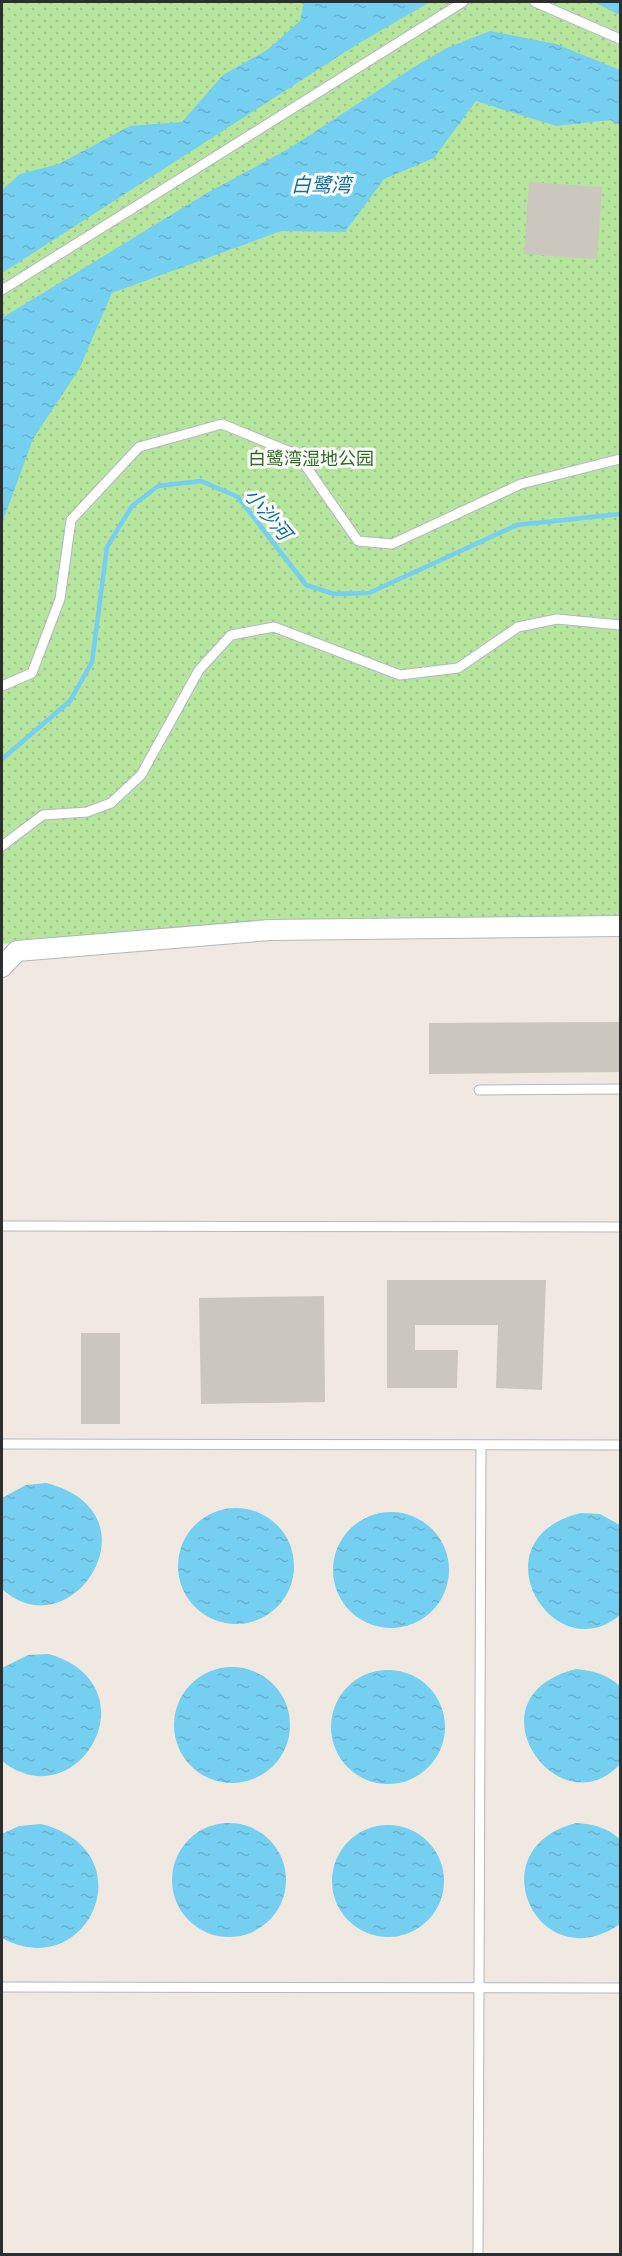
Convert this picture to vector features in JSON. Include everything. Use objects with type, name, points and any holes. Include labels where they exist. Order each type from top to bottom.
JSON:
[{"type":"street","points":[[2,967],[16,951],[270,930],[621,926]]},
{"type":"lane","points":[[2,290],[463,2]]},
{"type":"lane","points":[[536,2],[621,39]]},
{"type":"lane","points":[[2,686],[32,673],[60,599],[71,520],[139,447],[222,424],[298,455],[358,541],[392,544],[521,484],[621,459]]},
{"type":"lane","points":[[2,846],[43,815],[87,812],[111,803],[141,775],[199,670],[231,635],[274,627],[400,675],[458,668],[518,627],[557,619],[621,625]]},
{"type":"lane","points":[[479,1090],[621,1089]]},
{"type":"lane","points":[[2,1226],[621,1227]]},
{"type":"lane","points":[[2,1444],[621,1445]]},
{"type":"lane","points":[[478,2254],[481,1444]]},
{"type":"lane","points":[[2,1986],[621,1988]]},
{"type":"green space","name":"白鹭湾湿地公园","points":[[2,2],[620,2],[620,916],[270,922],[2,944]]},
{"type":"water","points":[[304,2],[430,2],[356,45],[2,273],[2,190],[20,174],[59,164],[130,126],[182,122],[223,75],[267,50],[300,21]]},
{"type":"water","points":[[594,2],[620,2],[620,15]]},
{"type":"water","name":"白鹭湾","points":[[490,31],[556,44],[620,70],[620,125],[610,120],[556,126],[476,101],[434,158],[384,179],[345,232],[281,231],[112,293],[79,369],[33,439],[2,523],[2,318],[207,193],[290,148],[414,67],[447,48]]},
{"type":"water","points":[[46,1483],[80,1499],[98,1521],[102,1546],[94,1571],[77,1591],[55,1604],[29,1604],[2,1589],[2,1498],[26,1485]]},
{"type":"water","points":[[236,1508],[258,1513],[277,1525],[289,1544],[294,1566],[289,1588],[277,1607],[258,1619],[236,1624],[214,1619],[195,1607],[183,1588],[178,1566],[183,1544],[195,1525],[214,1513]]},
{"type":"water","points":[[391,1512],[413,1517],[432,1529],[444,1548],[449,1570],[444,1592],[432,1611],[413,1623],[391,1628],[369,1623],[350,1611],[338,1592],[333,1570],[338,1548],[350,1529],[369,1517]]},
{"type":"water","points":[[581,1513],[600,1514],[620,1525],[620,1615],[595,1628],[570,1627],[550,1615],[535,1595],[528,1572],[532,1548],[549,1527]]},
{"type":"water","points":[[49,1654],[81,1670],[97,1693],[101,1718],[94,1742],[78,1762],[56,1774],[30,1775],[2,1761],[2,1668],[28,1655]]},
{"type":"water","points":[[232,1667],[254,1671],[273,1684],[286,1703],[290,1725],[286,1747],[273,1766],[254,1779],[232,1783],[210,1779],[191,1766],[178,1747],[174,1725],[178,1703],[191,1684],[210,1671]]},
{"type":"water","points":[[576,1669],[600,1674],[620,1686],[620,1764],[596,1780],[572,1781],[550,1771],[533,1752],[525,1729],[527,1705],[543,1684]]},
{"type":"water","points":[[388,1670],[410,1675],[428,1687],[440,1705],[445,1727],[440,1749],[428,1767],[410,1779],[388,1784],[366,1779],[348,1767],[336,1749],[331,1727],[336,1705],[348,1687],[366,1675]]},
{"type":"water","points":[[229,1823],[251,1827],[269,1840],[282,1858],[286,1880],[282,1902],[269,1920],[251,1933],[229,1937],[207,1933],[189,1920],[176,1902],[172,1880],[176,1858],[189,1840],[207,1827]]},
{"type":"water","points":[[576,1823],[599,1827],[620,1839],[620,1924],[591,1937],[565,1936],[544,1924],[530,1905],[524,1881],[529,1858],[546,1837]]},
{"type":"water","points":[[41,1824],[74,1839],[92,1860],[98,1884],[94,1909],[80,1930],[59,1944],[33,1948],[2,1938],[2,1834],[19,1826]]},
{"type":"water","points":[[388,1825],[409,1829],[427,1842],[440,1860],[444,1881],[440,1902],[427,1920],[409,1933],[388,1937],[367,1933],[349,1920],[336,1902],[332,1881],[336,1860],[349,1842],[367,1829]]},
{"type":"building","points":[[529,182],[602,187],[597,259],[524,254]]},
{"type":"building","points":[[621,1022],[621,1072],[429,1074],[429,1023]]},
{"type":"building","points":[[387,1280],[546,1280],[542,1390],[496,1388],[498,1325],[415,1325],[415,1350],[458,1350],[457,1388],[387,1388]]},
{"type":"building","points":[[324,1296],[325,1402],[201,1404],[199,1298]]},
{"type":"building","points":[[81,1333],[120,1333],[120,1424],[81,1424]]},
{"type":"waterway","name":"小沙河","points":[[2,759],[70,701],[92,662],[107,547],[132,506],[158,486],[201,481],[238,497],[306,585],[334,594],[369,593],[517,525],[620,514]]}]
